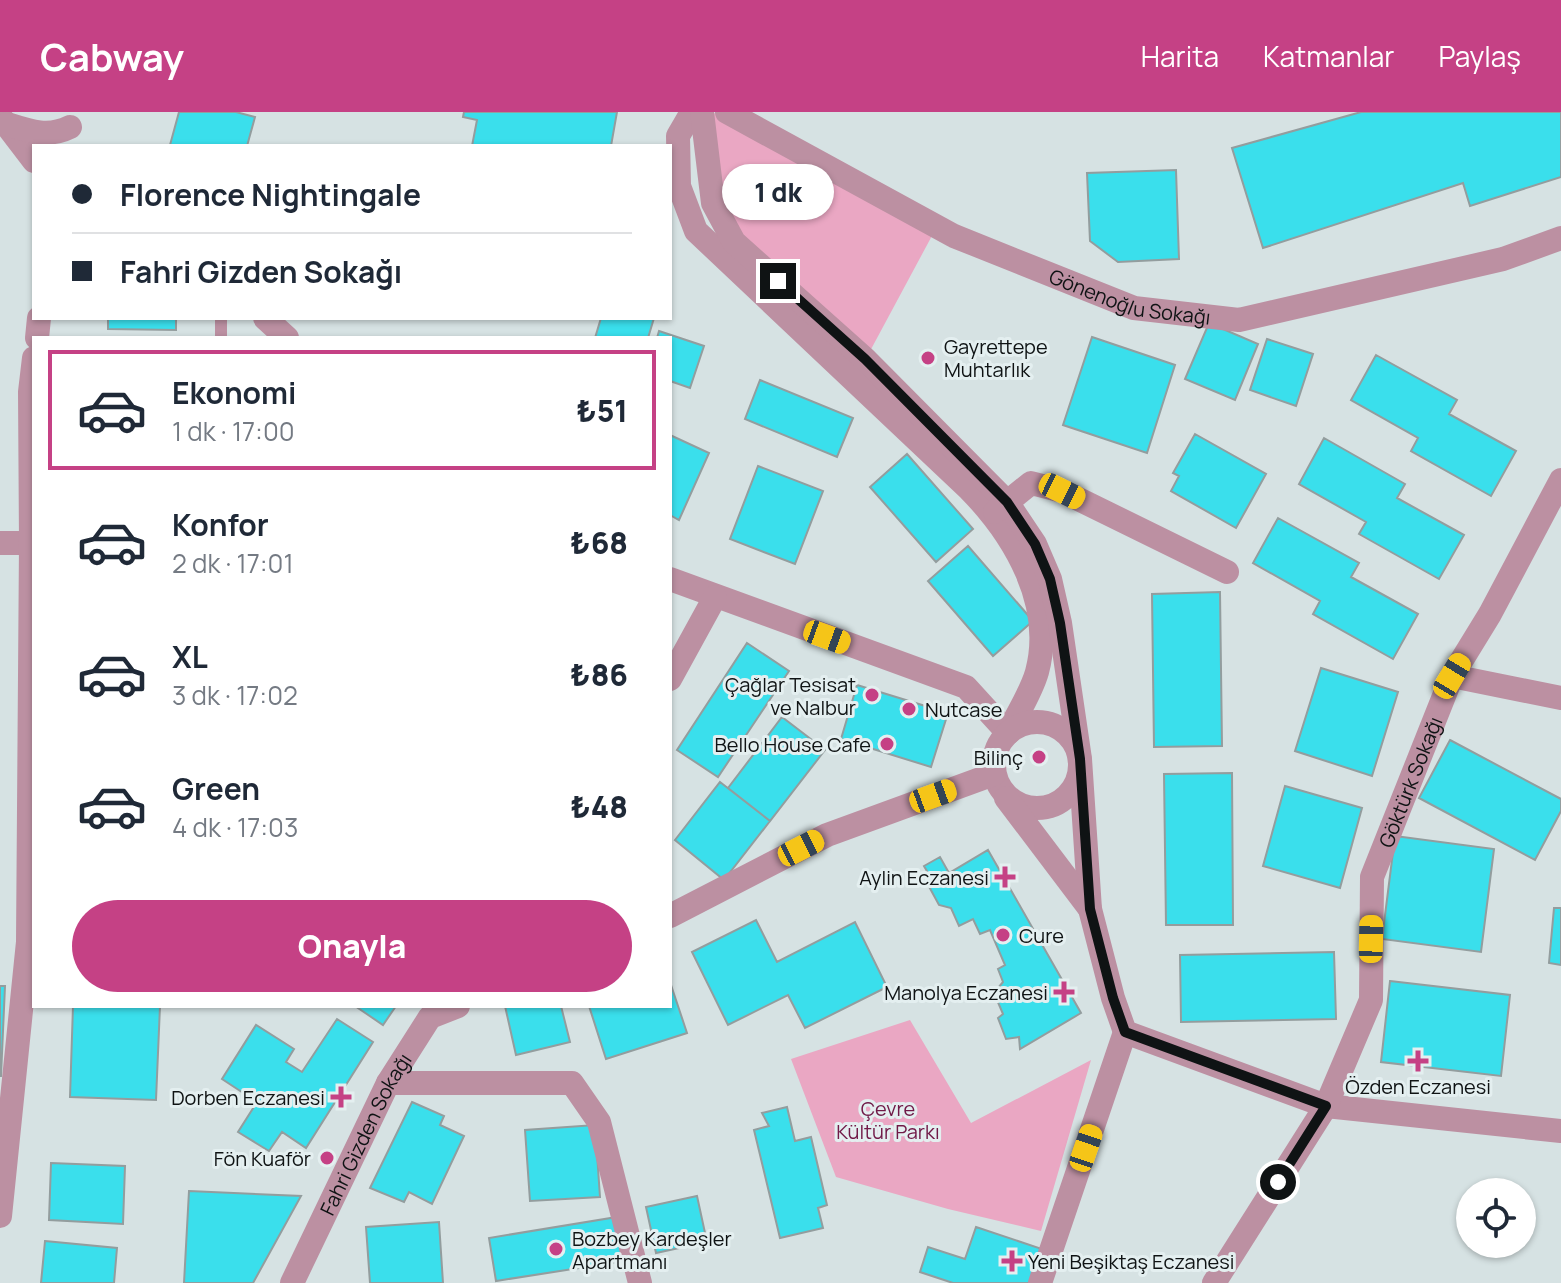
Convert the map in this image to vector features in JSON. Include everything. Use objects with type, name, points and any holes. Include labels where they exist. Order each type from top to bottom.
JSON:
[{"type":"street","points":[[692,112],[678,136],[679,186],[696,231],[1000,508],[1040,605],[1043,642],[1036,675],[994,759],[998,783],[1090,909]]},
{"type":"street","points":[[702,112],[713,203],[734,242],[865,359],[1035,544],[1050,579],[1060,623],[1080,759],[1090,909],[1125,1032],[1040,1283]]},
{"type":"street","name":"Gönenoğlu Sokağı","points":[[727,112],[954,236],[1134,308],[1239,320],[1503,259],[1561,238]]},
{"type":"street","points":[[4,121],[34,133],[56,133],[72,128]]},
{"type":"street","points":[[4,121],[32,159]]},
{"type":"street","points":[[267,320],[285,336]]},
{"type":"street","points":[[0,1216],[28,942],[32,375]]},
{"type":"street","name":"Göktürk Sokağı","points":[[1214,1283],[1326,1106],[1371,1000],[1372,877],[1452,676],[1490,614],[1561,480]]},
{"type":"street","points":[[1000,508],[1031,483],[1062,491],[1227,572]]},
{"type":"street","points":[[0,543],[31,543]]},
{"type":"street","points":[[672,580],[966,687],[1008,733]]},
{"type":"street","points":[[672,675],[715,597]]},
{"type":"street","points":[[1452,676],[1561,698]]},
{"type":"street","points":[[998,783],[1022,806],[1037,809],[1064,799],[1074,788],[1079,774],[1080,759],[1068,735],[1057,727],[1032,723],[1008,733]]},
{"type":"street","points":[[672,915],[827,835],[998,783]]},
{"type":"street","name":"Fahri Gizden Sokağı","points":[[292,1283],[388,1083],[430,1017],[453,1008]]},
{"type":"street","points":[[1125,1032],[1326,1106],[1561,1131]]},
{"type":"street","points":[[388,1083],[572,1083],[599,1122],[640,1283]]},
{"type":"green space","points":[[712,112],[934,232],[869,353],[725,225]]},
{"type":"green space","name":"Çevre Kültür Parkı","points":[[910,1020],[971,1123],[1091,1060],[1041,1231],[948,1209],[836,1177],[791,1059]]},
{"type":"building","points":[[179,112],[236,112],[255,117],[248,144],[170,144]]},
{"type":"building","points":[[464,112],[617,112],[611,144],[472,144],[477,120],[463,117]]},
{"type":"building","points":[[1361,112],[1561,112],[1561,177],[1470,206],[1463,183],[1263,248],[1232,148]]},
{"type":"building","points":[[1176,170],[1179,259],[1118,262],[1090,241],[1087,173]]},
{"type":"building","points":[[108,320],[176,320],[176,330],[108,329]]},
{"type":"building","points":[[600,320],[653,320],[649,336],[596,336]]},
{"type":"building","points":[[1209,323],[1258,344],[1235,400],[1185,379]]},
{"type":"building","points":[[659,331],[704,346],[690,388],[672,382],[672,336],[658,336]]},
{"type":"building","points":[[1092,337],[1175,365],[1147,453],[1063,425]]},
{"type":"building","points":[[1267,339],[1313,354],[1296,406],[1250,390]]},
{"type":"building","points":[[1376,355],[1457,400],[1449,414],[1516,451],[1491,496],[1411,451],[1418,438],[1351,400]]},
{"type":"building","points":[[760,380],[853,418],[837,457],[745,419]]},
{"type":"building","points":[[1195,434],[1266,474],[1236,528],[1171,491],[1179,476],[1173,473]]},
{"type":"building","points":[[672,436],[709,453],[679,520],[672,516]]},
{"type":"building","points":[[1324,438],[1405,484],[1397,498],[1464,535],[1439,579],[1359,534],[1366,522],[1299,484]]},
{"type":"building","points":[[907,454],[973,529],[936,562],[870,487]]},
{"type":"building","points":[[758,466],[823,491],[795,564],[730,539]]},
{"type":"building","points":[[1278,518],[1359,563],[1351,577],[1418,614],[1393,659],[1313,614],[1320,601],[1253,563]]},
{"type":"building","points":[[968,546],[1033,621],[993,656],[928,581]]},
{"type":"building","points":[[1220,592],[1222,746],[1154,747],[1152,594]]},
{"type":"building","points":[[747,643],[789,671],[718,777],[677,750]]},
{"type":"building","points":[[1321,668],[1398,692],[1372,776],[1295,751]]},
{"type":"building","points":[[857,685],[948,713],[931,767],[841,739]]},
{"type":"building","points":[[782,717],[825,750],[770,821],[728,788]]},
{"type":"building","points":[[1450,740],[1561,799],[1561,811],[1535,860],[1419,798]]},
{"type":"building","points":[[1232,773],[1233,925],[1166,925],[1164,774]]},
{"type":"building","points":[[720,782],[770,821],[724,880],[675,840]]},
{"type":"building","points":[[1285,786],[1362,808],[1340,888],[1263,866]]},
{"type":"building","points":[[1395,836],[1494,849],[1481,952],[1382,939]]},
{"type":"building","points":[[988,850],[1081,1013],[1020,1049],[1019,1037],[1006,1039],[998,1018],[1003,1014],[994,993],[1003,982],[998,969],[1005,965],[990,930],[980,934],[973,919],[959,926],[951,908],[939,905],[926,881],[931,878],[924,866],[940,857],[949,873]]},
{"type":"building","points":[[1554,908],[1561,908],[1561,965],[1549,963]]},
{"type":"building","points":[[756,920],[777,962],[855,922],[887,987],[805,1028],[788,995],[728,1025],[692,952]]},
{"type":"building","points":[[1334,952],[1336,1019],[1181,1022],[1180,955]]},
{"type":"building","points":[[1390,981],[1510,995],[1501,1076],[1381,1062]]},
{"type":"building","points":[[0,986],[5,986],[1,1076],[0,1076]]},
{"type":"building","points":[[672,988],[687,1033],[606,1059],[590,1008],[672,1008]]},
{"type":"building","points":[[73,1008],[160,1008],[156,1100],[70,1097]]},
{"type":"building","points":[[358,1008],[395,1008],[383,1025]]},
{"type":"building","points":[[505,1008],[562,1008],[570,1042],[516,1055]]},
{"type":"building","points":[[337,1019],[373,1042],[306,1148],[282,1132],[269,1151],[238,1132],[257,1102],[222,1079],[256,1025],[294,1049],[286,1062],[302,1072]]},
{"type":"building","points":[[412,1102],[444,1116],[440,1125],[464,1136],[432,1204],[409,1192],[404,1202],[370,1188]]},
{"type":"building","points":[[787,1107],[795,1141],[811,1137],[827,1205],[818,1208],[823,1228],[780,1238],[754,1130],[769,1126],[762,1113]]},
{"type":"building","points":[[595,1125],[600,1197],[530,1201],[525,1130]]},
{"type":"building","points":[[51,1163],[125,1166],[123,1224],[49,1220]]},
{"type":"building","points":[[189,1191],[301,1196],[253,1283],[184,1283]]},
{"type":"building","points":[[697,1196],[707,1242],[656,1253],[646,1207]]},
{"type":"building","name":"Bozbey Kardeşler Apartmanı","points":[[617,1217],[624,1261],[496,1281],[489,1238]]},
{"type":"building","points":[[439,1222],[443,1283],[370,1283],[366,1227]]},
{"type":"building","points":[[976,1227],[1042,1249],[1029,1283],[953,1283],[920,1272],[928,1247],[965,1259]]},
{"type":"building","points":[[45,1241],[117,1248],[114,1283],[41,1283]]},
{"type":"place","name":"Gayrettepe Muhtarlık","points":[[928,358]]},
{"type":"place","name":"Çağlar Tesisat ve Nalbur","points":[[872,695]]},
{"type":"place","name":"Nutcase","points":[[909,709]]},
{"type":"place","name":"Bello House Cafe","points":[[887,744]]},
{"type":"place","name":"Bilinç","points":[[1039,757]]},
{"type":"place","name":"Aylin Eczanesi","points":[[1005,877]]},
{"type":"place","name":"Cure","points":[[1003,935]]},
{"type":"place","name":"Manolya Eczanesi","points":[[1064,992]]},
{"type":"place","name":"Özden Eczanesi","points":[[1418,1061]]},
{"type":"place","name":"Dorben Eczanesi","points":[[341,1097]]},
{"type":"place","name":"Fön Kuaför","points":[[327,1158]]},
{"type":"place","name":"Bozbey Kardeşler Apartmanı","points":[[556,1249]]},
{"type":"place","name":"Yeni Beşiktaş Eczanesi","points":[[1012,1261]]},
{"type":"route","points":[[778,281],[865,359],[1007,502],[1035,544],[1050,579],[1060,623],[1080,759],[1090,909],[1125,1032],[1326,1106],[1278,1182]]}]
